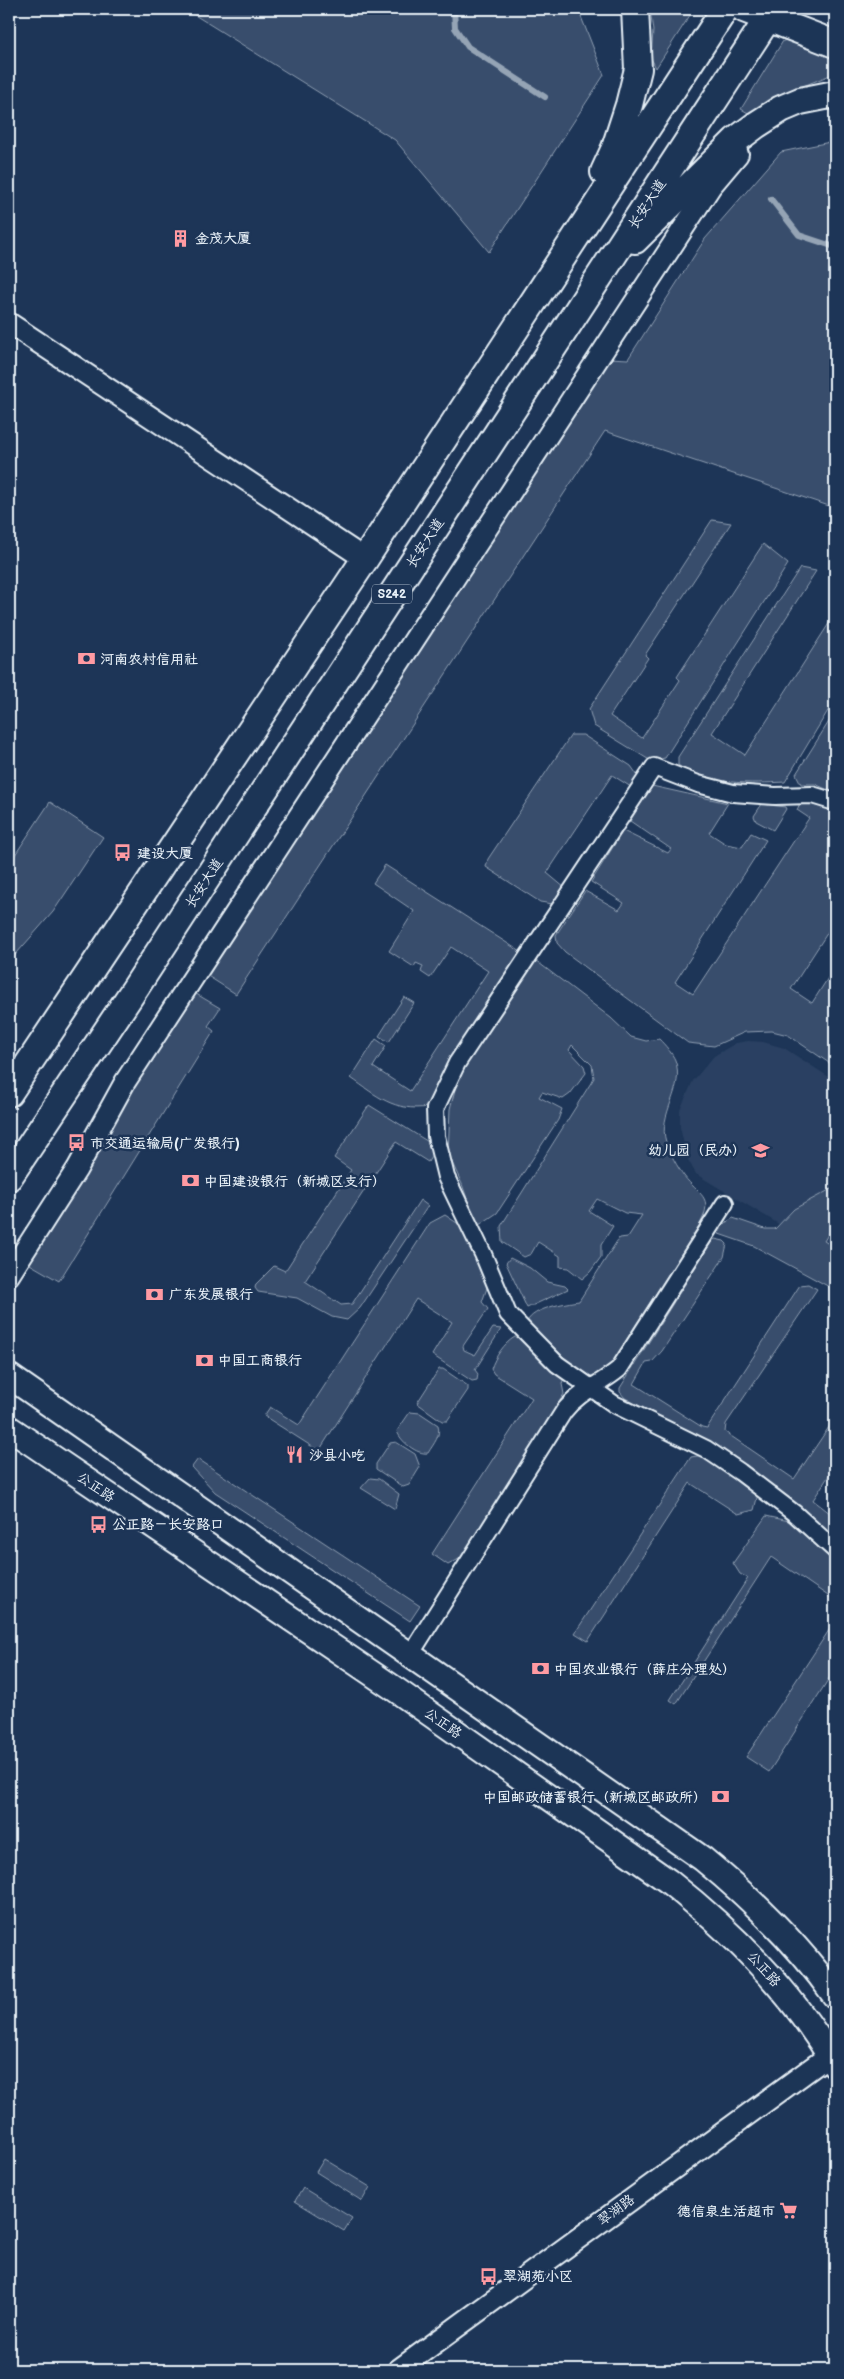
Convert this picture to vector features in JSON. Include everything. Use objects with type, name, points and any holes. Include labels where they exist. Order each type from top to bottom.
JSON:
[{"type":"main road","points":[[566,252],[615,148],[629,105],[638,69],[634,9]]},
{"type":"main road","name":"S242","points":[[9,1093],[365,559],[725,9]]},
{"type":"main road","points":[[744,9],[771,13],[835,44]]},
{"type":"main road","name":"长安大道","points":[[9,1177],[136,987],[771,13]]},
{"type":"main road","points":[[602,271],[736,140],[781,109],[800,101],[835,94]]},
{"type":"main road","points":[[9,1376],[703,1859],[742,1891],[766,1915],[803,1954],[835,1996]]},
{"type":"main road","name":"公正路","points":[[9,1428],[392,1687],[668,1881],[711,1915],[747,1950],[790,1999],[833,2057]]},
{"type":"street","points":[[9,1275],[77,1169],[125,1082],[711,186],[742,149],[767,129],[788,116],[800,101]]},
{"type":"street","points":[[9,323],[365,559]]},
{"type":"street","points":[[835,802],[812,795],[775,796],[733,793],[698,784],[654,767],[457,1063],[435,1109],[436,1136],[446,1177],[483,1254],[508,1314],[557,1364],[591,1389],[614,1404],[706,1450],[740,1472],[794,1513],[835,1550]]},
{"type":"street","points":[[410,1655],[564,1411],[574,1399],[619,1369],[724,1203]]},
{"type":"street","name":"翠湖路","points":[[398,2370],[833,2057]]},
{"type":"shaded area","points":[[185,9],[578,9],[604,75],[489,252],[395,140]]},
{"type":"shaded area","points":[[650,9],[694,9],[656,68],[651,58],[653,31]]},
{"type":"shaded area","points":[[796,37],[835,51],[835,73],[779,96],[750,114],[741,109],[783,41]]},
{"type":"shaded area","points":[[835,141],[835,508],[605,431],[236,994],[206,975],[609,358],[628,359],[705,239],[781,152]]},
{"type":"shaded area","points":[[712,520],[731,523],[645,655],[648,658],[610,716],[642,738],[680,680],[677,677],[763,544],[788,564],[665,758],[651,761],[594,726],[589,709]]},
{"type":"shaded area","points":[[800,568],[816,571],[712,733],[745,755],[835,614],[835,699],[785,782],[729,782],[689,772],[678,765],[678,757]]},
{"type":"shaded area","points":[[835,712],[835,793],[815,784],[801,784],[796,774]]},
{"type":"shaded area","points":[[571,735],[583,735],[631,766],[638,776],[631,787],[612,775],[547,873],[565,888],[553,904],[540,902],[486,867],[488,859]]},
{"type":"shaded area","points":[[652,786],[728,803],[709,833],[726,844],[742,847],[751,833],[766,840],[675,982],[693,994],[809,818],[797,810],[801,801],[835,811],[835,921],[791,989],[812,1003],[835,967],[835,1067],[788,1035],[772,1031],[745,1032],[714,1046],[688,1043],[565,952],[557,943],[556,935],[585,891],[619,910],[624,903],[591,882],[623,831],[668,853],[671,849],[630,821]]},
{"type":"shaded area","points":[[50,802],[103,837],[53,912],[9,962],[9,864]]},
{"type":"shaded area","points":[[762,804],[785,807],[786,809],[773,830],[756,821],[754,816]]},
{"type":"shaded area","points":[[385,865],[521,952],[428,1107],[416,1108],[396,1105],[378,1096],[351,1078],[376,1039],[386,1046],[373,1067],[410,1091],[488,971],[451,947],[430,978],[421,972],[423,966],[416,963],[414,967],[389,951],[414,911],[373,883]]},
{"type":"shaded area","points":[[535,960],[611,1018],[631,1037],[646,1041],[659,1039],[670,1052],[675,1060],[677,1081],[665,1121],[664,1132],[666,1142],[671,1155],[682,1173],[703,1197],[706,1207],[700,1224],[613,1361],[600,1372],[585,1377],[527,1322],[530,1317],[542,1310],[579,1301],[619,1238],[628,1237],[642,1215],[625,1213],[597,1199],[589,1211],[613,1226],[601,1245],[601,1257],[582,1279],[568,1268],[560,1267],[560,1256],[538,1242],[531,1254],[524,1257],[502,1242],[501,1226],[594,1078],[592,1065],[572,1045],[569,1050],[584,1066],[586,1073],[570,1094],[563,1099],[542,1092],[539,1097],[562,1109],[558,1120],[497,1213],[479,1225],[448,1154],[450,1109],[457,1082],[475,1047]]},
{"type":"shaded area","points":[[193,992],[220,1008],[208,1026],[214,1031],[59,1281],[28,1263],[133,1085]]},
{"type":"shaded area","points":[[404,997],[414,1003],[389,1042],[379,1036]]},
{"type":"shaded area","name":"幼儿园（民办）","points":[[748,1041],[763,1042],[784,1048],[835,1081],[835,1258],[696,1174],[687,1158],[680,1127],[680,1110],[693,1081],[714,1056],[736,1043]]},
{"type":"shaded area","points":[[369,1105],[430,1143],[432,1155],[428,1162],[396,1142],[305,1281],[341,1305],[352,1304],[420,1200],[428,1206],[360,1308],[347,1320],[332,1317],[297,1298],[258,1292],[255,1288],[256,1284],[274,1266],[285,1271],[351,1170],[334,1158]]},
{"type":"shaded area","points":[[833,1188],[835,1189],[835,1223],[824,1241],[835,1248],[835,1290],[754,1246],[719,1234],[722,1225],[733,1218],[765,1229],[775,1229],[794,1209]]},
{"type":"shaded area","points":[[445,1215],[460,1225],[488,1285],[482,1302],[488,1309],[463,1346],[464,1350],[475,1355],[493,1328],[501,1329],[475,1370],[478,1374],[477,1380],[472,1381],[432,1355],[452,1322],[416,1299],[319,1451],[264,1416],[270,1407],[299,1425],[430,1223]]},
{"type":"shaded area","points":[[715,1239],[724,1241],[727,1244],[724,1257],[662,1351],[652,1362],[646,1363],[634,1384],[702,1427],[707,1428],[800,1285],[808,1284],[817,1289],[726,1424],[725,1432],[794,1479],[835,1418],[835,1466],[813,1500],[835,1517],[835,1539],[775,1487],[709,1443],[625,1398],[620,1392],[620,1388]]},
{"type":"shaded area","points":[[510,1258],[530,1268],[547,1282],[565,1286],[568,1289],[527,1308],[506,1263]]},
{"type":"shaded area","points":[[515,1337],[520,1337],[564,1377],[562,1384],[564,1394],[468,1554],[448,1565],[432,1554],[532,1398],[494,1374],[491,1369],[500,1351]]},
{"type":"shaded area","points":[[439,1369],[443,1369],[468,1386],[468,1390],[447,1421],[442,1421],[417,1403]]},
{"type":"shaded area","points":[[410,1412],[420,1413],[438,1425],[438,1436],[428,1453],[414,1450],[402,1439],[397,1431]]},
{"type":"shaded area","points":[[396,1442],[415,1454],[420,1467],[409,1485],[403,1487],[376,1469],[376,1464],[390,1443]]},
{"type":"shaded area","points":[[703,1455],[758,1494],[754,1510],[738,1514],[690,1483],[588,1641],[575,1633],[691,1457]]},
{"type":"shaded area","points":[[198,1459],[420,1606],[410,1621],[215,1492],[192,1467]]},
{"type":"shaded area","points":[[370,1478],[379,1479],[399,1494],[395,1509],[361,1488]]},
{"type":"shaded area","points":[[766,1516],[789,1521],[835,1561],[835,1594],[831,1598],[771,1557],[676,1704],[670,1700],[748,1578],[740,1574],[733,1563]]},
{"type":"shaded area","points":[[835,1621],[835,1669],[769,1772],[746,1757]]},
{"type":"shaded area","points":[[324,2159],[370,2187],[362,2201],[316,2172]]},
{"type":"shaded area","points":[[303,2188],[352,2218],[344,2231],[295,2201]]},
{"type":"waterway","points":[[454,9],[455,28],[468,47],[545,97]]},
{"type":"waterway","points":[[771,199],[799,235],[835,247]]},
{"type":"place","name":"金茂大厦","points":[[181,238]]},
{"type":"place","name":"河南农村信用社","points":[[86,659]]},
{"type":"place","name":"建设大厦","points":[[123,853]]},
{"type":"place","name":"市交通运输局(广发银行)","points":[[76,1143]]},
{"type":"place","name":"幼儿园（民办）","points":[[760,1150]]},
{"type":"place","name":"中国建设银行（新城区支行）","points":[[190,1181]]},
{"type":"place","name":"广东发展银行","points":[[155,1294]]},
{"type":"place","name":"中国工商银行","points":[[204,1360]]},
{"type":"place","name":"沙县小吃","points":[[295,1455]]},
{"type":"place","name":"公正路－长安路口","points":[[98,1524]]},
{"type":"place","name":"中国农业银行（薛庄分理处）","points":[[540,1669]]},
{"type":"place","name":"中国邮政储蓄银行（新城区邮政所）","points":[[721,1797]]},
{"type":"place","name":"德信泉生活超市","points":[[789,2211]]},
{"type":"place","name":"翠湖苑小区","points":[[489,2276]]}]
